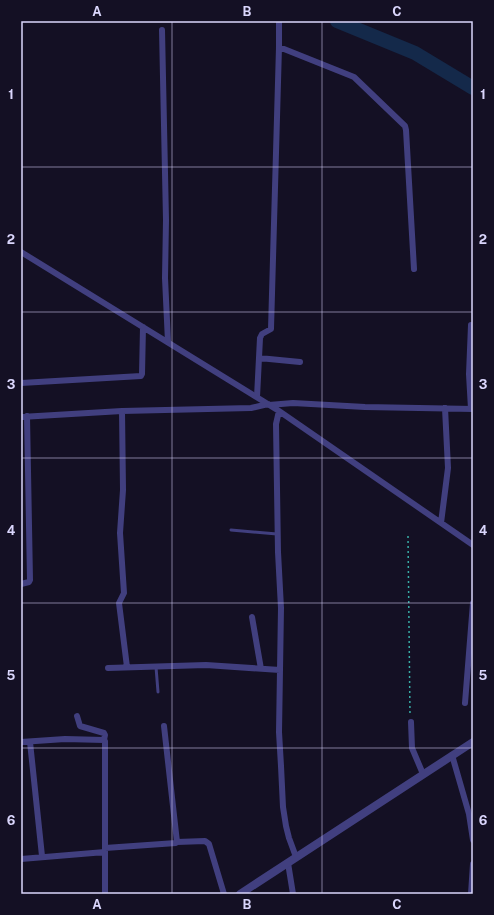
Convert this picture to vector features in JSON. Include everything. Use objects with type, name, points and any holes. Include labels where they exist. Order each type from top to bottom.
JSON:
[{"type":"street","points":[[257,397],[260,338],[262,334],[271,329],[279,21]]},
{"type":"street","points":[[162,30],[166,220],[165,278],[168,342]]},
{"type":"street","points":[[279,48],[354,77],[405,126],[414,269]]},
{"type":"street","points":[[21,252],[269,404],[473,545]]},
{"type":"street","points":[[21,584],[29,582],[30,580],[24,416],[122,411],[251,408],[269,404],[293,403],[365,407],[472,409],[469,374],[471,325]]},
{"type":"street","points":[[21,383],[141,376],[143,327]]},
{"type":"street","points":[[259,358],[300,362]]},
{"type":"street","points":[[441,523],[448,468],[445,408]]},
{"type":"street","points":[[122,411],[123,490],[120,533],[124,593],[119,603],[127,667]]},
{"type":"street","points":[[279,411],[276,424],[281,608],[279,732],[283,807],[289,838],[296,857]]},
{"type":"street","points":[[465,703],[473,603]]},
{"type":"street","points":[[252,617],[261,668]]},
{"type":"street","points":[[108,668],[206,664],[280,670]]},
{"type":"street","points":[[77,716],[80,726],[104,733],[105,735],[105,894]]},
{"type":"street","points":[[410,722],[412,748],[423,774]]},
{"type":"street","points":[[164,726],[177,842]]},
{"type":"street","points":[[21,742],[65,739],[104,740]]},
{"type":"street","points":[[30,742],[42,856]]},
{"type":"street","points":[[240,894],[473,742]]},
{"type":"street","points":[[452,755],[469,814],[473,840]]},
{"type":"street","points":[[21,859],[177,842],[207,842],[224,894]]},
{"type":"street","points":[[288,863],[293,894]]},
{"type":"street","points":[[471,894],[473,864]]},
{"type":"lane","points":[[231,530],[278,534]]},
{"type":"lane","points":[[156,665],[158,692]]},
{"type":"path","points":[[408,536],[410,722]]},
{"type":"waterway","points":[[337,21],[415,53],[473,88]]}]
